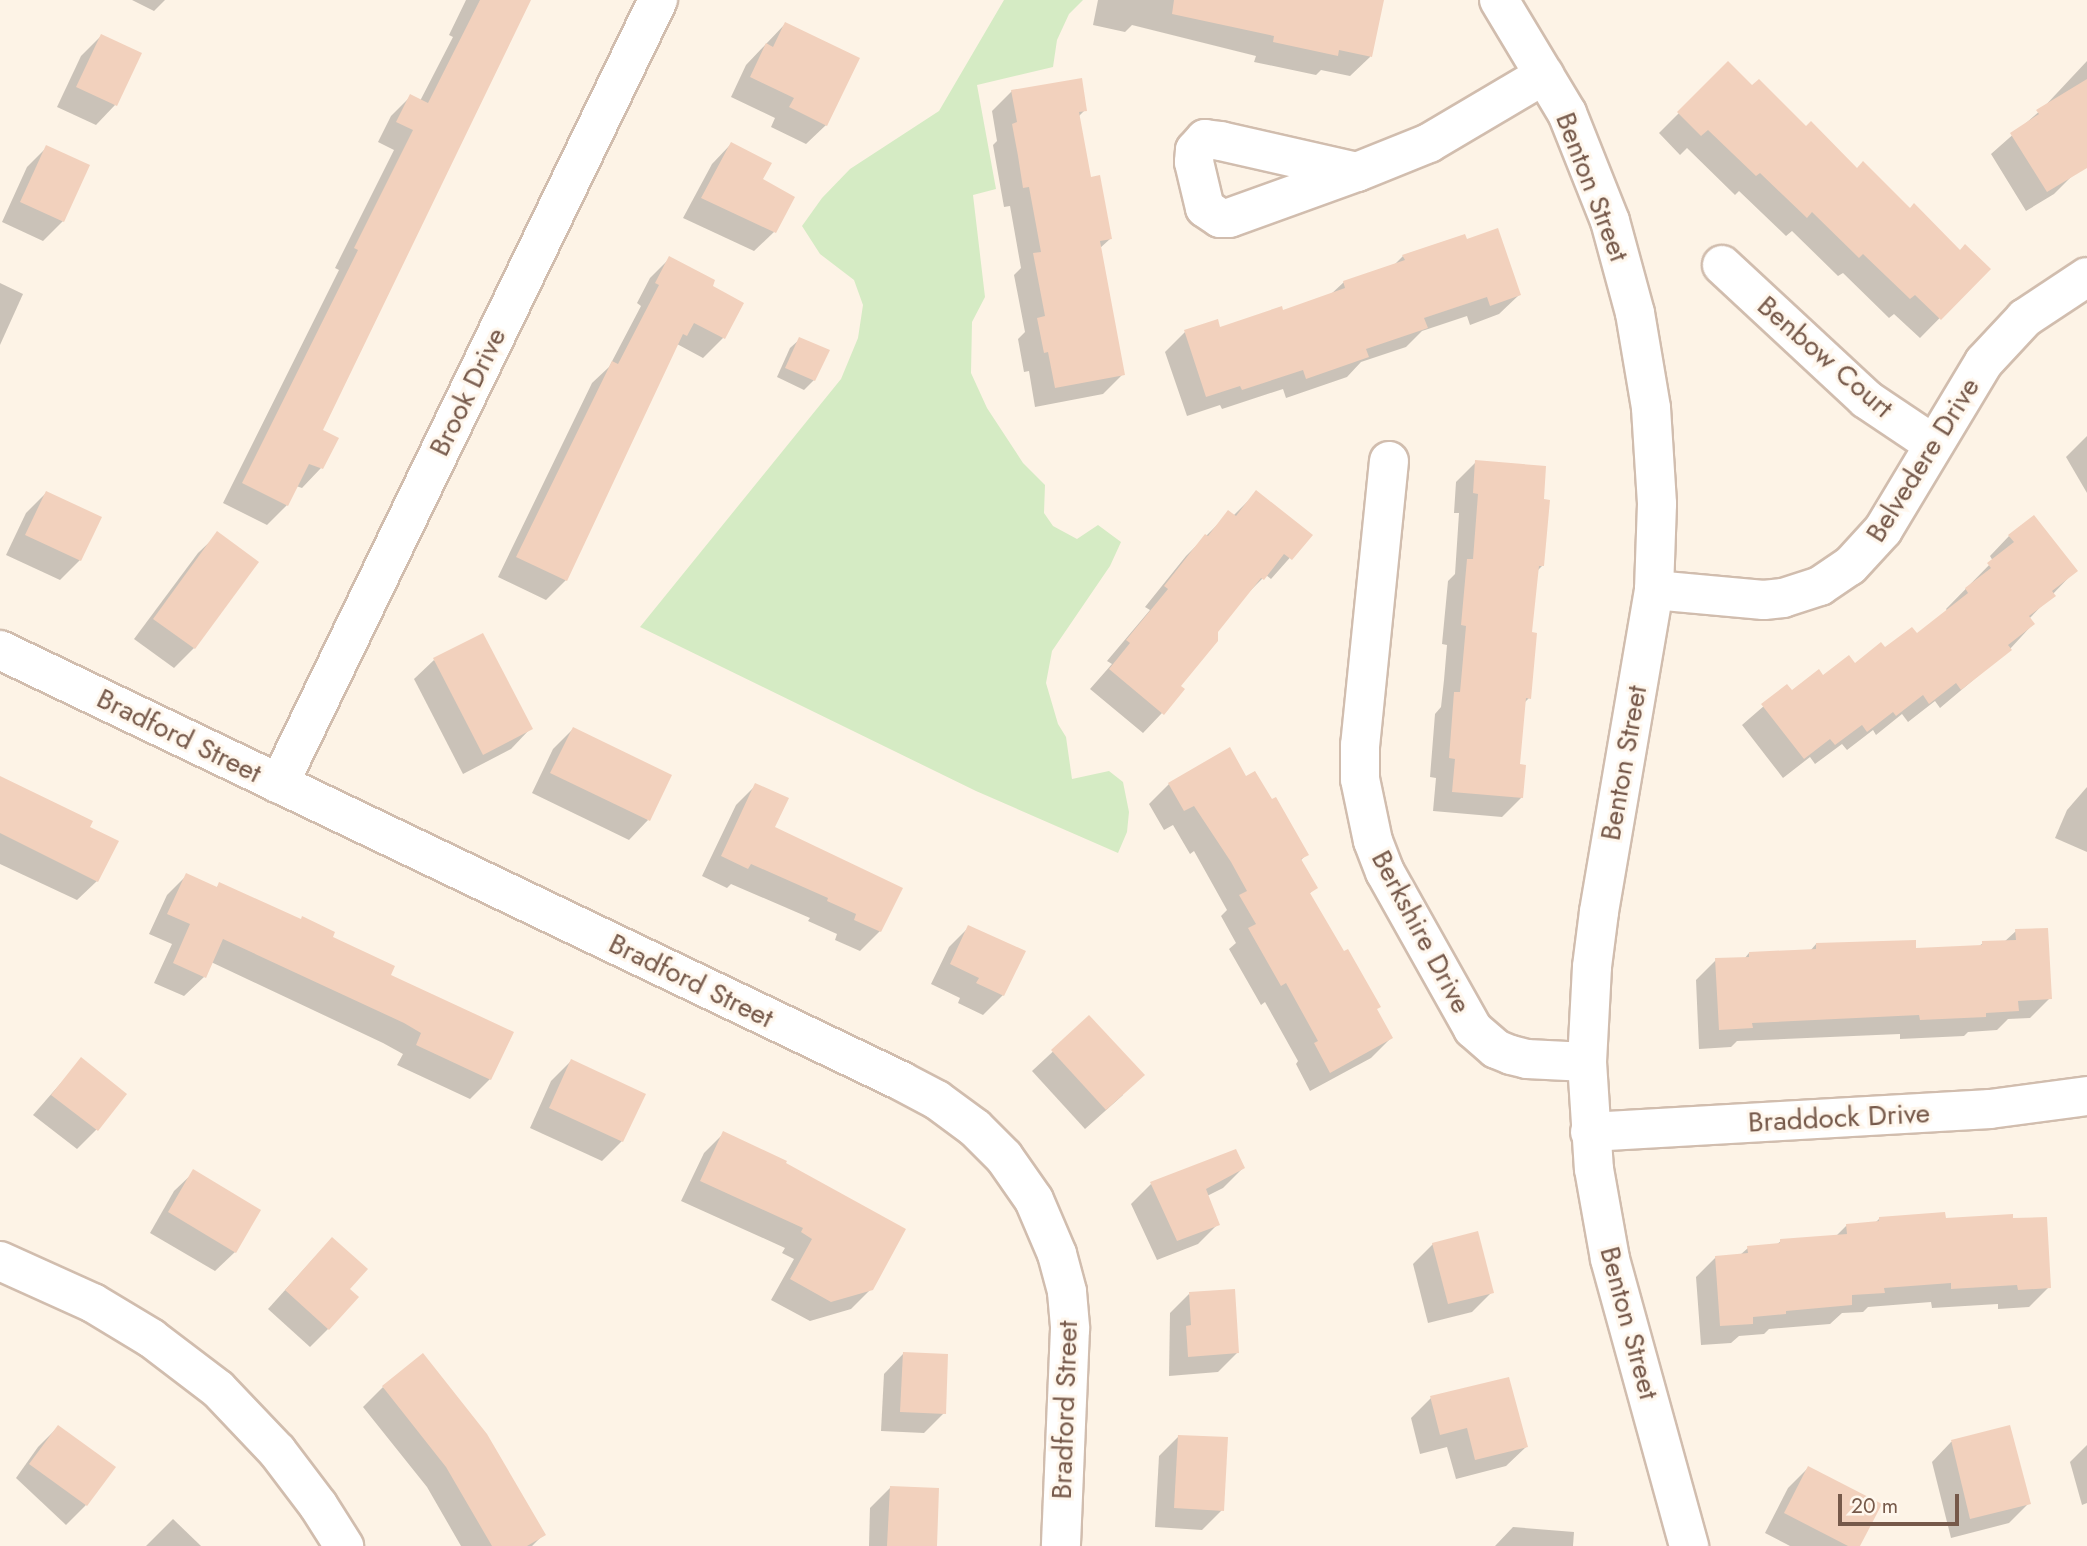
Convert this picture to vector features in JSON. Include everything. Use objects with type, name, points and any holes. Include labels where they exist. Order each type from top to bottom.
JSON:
[{"type":"street","name":"Brook Drive","points":[[279,784],[658,0]]},
{"type":"street","name":"Benton Street","points":[[1499,0],[1567,113],[1610,221],[1635,313],[1651,408],[1657,504],[1654,590],[1599,912],[1592,967],[1587,1062],[1590,1132],[1610,1259],[1689,1546]]},
{"type":"street","points":[[1357,172],[1449,133],[1544,75]]},
{"type":"street","name":"Benbow Court","points":[[1722,265],[1866,399],[1933,444]]},
{"type":"street","name":"Belvedere Drive","points":[[1654,590],[1764,600],[1783,598],[1820,586],[1864,554],[1883,530],[1984,362],[2003,338],[2025,318],[2087,277]]},
{"type":"street","name":"Berkshire Drive","points":[[1389,461],[1360,745],[1360,779],[1373,841],[1385,872],[1473,1029],[1496,1049],[1511,1055],[1527,1059],[1587,1062]]},
{"type":"street","name":"Bradford Street","points":[[0,650],[901,1081],[937,1100],[975,1128],[1004,1157],[1034,1200],[1057,1254],[1067,1292],[1070,1329],[1061,1546]]},
{"type":"street","name":"Braddock Drive","points":[[1590,1132],[1990,1109],[2087,1096]]},
{"type":"street","points":[[0,1261],[93,1303],[151,1338],[218,1389],[277,1451],[318,1505],[344,1546]]},
{"type":"green space","points":[[1004,0],[1083,0],[1069,14],[1057,40],[1053,67],[977,85],[996,189],[973,195],[985,297],[972,322],[971,373],[987,408],[1023,463],[1045,485],[1044,513],[1053,526],[1077,539],[1098,525],[1121,542],[1110,566],[1052,651],[1046,683],[1058,724],[1066,737],[1072,779],[1109,771],[1123,782],[1129,812],[1127,832],[1118,853],[976,791],[640,627],[841,379],[858,338],[863,305],[854,280],[820,254],[802,226],[822,198],[850,169],[939,111]]},
{"type":"building","points":[[480,0],[531,0],[323,430],[339,438],[323,469],[309,464],[288,506],[242,483],[358,250],[354,248],[413,130],[396,122],[410,94],[428,103]]},
{"type":"building","points":[[1174,0],[1384,0],[1372,57],[1339,50],[1338,56],[1273,42],[1274,36],[1172,14]]},
{"type":"building","points":[[785,22],[860,58],[827,126],[789,107],[794,98],[750,77],[766,43],[773,47]]},
{"type":"building","points":[[101,34],[142,53],[117,106],[76,87]]},
{"type":"building","points":[[1728,61],[1752,85],[1759,79],[1806,126],[1811,121],[1857,168],[1863,161],[1910,208],[1914,203],[1960,250],[1965,244],[1991,269],[1941,320],[1915,295],[1910,299],[1863,254],[1859,258],[1812,212],[1807,218],[1760,173],[1756,176],[1708,130],[1701,136],[1677,112]]},
{"type":"building","points":[[1082,78],[1087,111],[1079,112],[1091,177],[1100,175],[1112,239],[1100,241],[1125,375],[1055,388],[1048,352],[1044,353],[1037,318],[1045,316],[1033,253],[1041,252],[1029,187],[1023,188],[1012,124],[1017,122],[1011,90]]},
{"type":"building","points":[[2087,79],[2087,168],[2047,192],[2010,133],[2039,114],[2036,110]]},
{"type":"building","points":[[731,142],[772,163],[763,179],[795,197],[776,233],[701,198]]},
{"type":"building","points":[[46,145],[90,165],[64,222],[20,202]]},
{"type":"building","points":[[1498,228],[1521,295],[1490,306],[1487,297],[1424,318],[1428,328],[1366,349],[1369,357],[1306,379],[1303,370],[1242,390],[1240,386],[1206,397],[1184,330],[1218,319],[1220,327],[1282,306],[1283,310],[1345,288],[1343,281],[1405,260],[1402,255],[1465,234],[1467,239]]},
{"type":"building","points":[[669,256],[715,280],[713,286],[744,303],[725,339],[694,323],[687,336],[683,334],[567,581],[516,557],[612,361],[618,364],[659,285],[655,283]]},
{"type":"building","points":[[799,337],[830,350],[815,381],[785,368]]},
{"type":"building","points":[[1475,460],[1546,466],[1544,499],[1550,500],[1544,566],[1539,566],[1532,632],[1537,633],[1531,699],[1526,698],[1520,764],[1526,765],[1523,798],[1452,792],[1455,759],[1449,758],[1454,692],[1460,692],[1466,626],[1461,625],[1467,559],[1473,559],[1478,494],[1473,493]]},
{"type":"building","points":[[1256,490],[1313,535],[1292,560],[1284,554],[1264,580],[1261,578],[1218,632],[1218,641],[1181,686],[1185,689],[1164,715],[1109,669],[1130,643],[1126,640],[1168,589],[1164,586],[1205,534],[1208,536],[1228,510],[1236,516]]},
{"type":"building","points":[[46,491],[102,517],[81,561],[25,535]]},
{"type":"building","points":[[2034,515],[2078,571],[2052,591],[2056,596],[2029,616],[2035,624],[2008,645],[2012,650],[1961,690],[1956,683],[1929,704],[1923,695],[1896,716],[1893,712],[1867,732],[1862,725],[1835,745],[1830,739],[1804,759],[1761,704],[1787,684],[1792,690],[1819,669],[1823,675],[1849,655],[1855,663],[1881,642],[1885,647],[1912,627],[1917,633],[1968,593],[1965,588],[1991,568],[1987,563],[2014,542],[2008,535]]},
{"type":"building","points":[[217,531],[259,562],[195,649],[153,619]]},
{"type":"building","points":[[483,633],[533,729],[483,755],[433,658]]},
{"type":"building","points":[[573,727],[672,775],[650,821],[550,773]]},
{"type":"building","points":[[1230,747],[1246,776],[1255,771],[1272,799],[1276,797],[1309,855],[1301,859],[1318,888],[1310,893],[1344,951],[1348,949],[1381,1007],[1377,1009],[1393,1038],[1330,1073],[1314,1043],[1318,1041],[1286,983],[1281,986],[1248,928],[1256,924],[1239,895],[1247,891],[1231,862],[1194,806],[1184,811],[1168,783]]},
{"type":"building","points":[[0,776],[93,821],[90,827],[119,841],[98,882],[0,833]]},
{"type":"building","points":[[755,783],[789,798],[775,827],[903,888],[881,932],[854,920],[856,914],[827,901],[828,898],[751,864],[748,869],[721,856]]},
{"type":"building","points":[[186,873],[217,887],[219,882],[301,919],[302,916],[335,932],[333,937],[395,966],[391,975],[514,1032],[491,1080],[416,1045],[421,1033],[404,1023],[223,939],[206,978],[173,963],[190,924],[167,914]]},
{"type":"building","points":[[968,925],[1026,951],[1004,996],[976,983],[979,978],[950,964]]},
{"type":"building","points":[[2048,928],[2052,999],[2018,1001],[2019,1011],[1986,1013],[1986,1017],[1920,1020],[1919,1015],[1752,1023],[1753,1028],[1719,1030],[1715,958],[1749,957],[1749,952],[1816,949],[1816,943],[1916,940],[1916,948],[1982,945],[1982,941],[2016,940],[2015,929]]},
{"type":"building","points":[[1089,1015],[1145,1075],[1106,1110],[1051,1050]]},
{"type":"building","points":[[81,1057],[127,1094],[98,1131],[51,1095]]},
{"type":"building","points":[[571,1059],[646,1094],[623,1142],[549,1108]]},
{"type":"building","points":[[723,1131],[787,1161],[786,1163],[906,1229],[873,1290],[831,1302],[790,1279],[812,1239],[801,1232],[803,1228],[700,1181]]},
{"type":"building","points":[[1236,1149],[1245,1168],[1206,1189],[1220,1225],[1177,1241],[1150,1182]]},
{"type":"building","points":[[193,1169],[261,1210],[236,1253],[168,1212]]},
{"type":"building","points":[[1945,1212],[1946,1218],[2013,1214],[2013,1218],[2047,1217],[2051,1288],[2018,1290],[2017,1285],[1951,1289],[1951,1283],[1884,1288],[1885,1293],[1852,1295],[1852,1305],[1786,1311],[1786,1314],[1753,1317],[1753,1324],[1720,1326],[1715,1256],[1748,1253],[1747,1246],[1780,1243],[1780,1239],[1847,1234],[1846,1224],[1879,1221],[1879,1217]]},
{"type":"building","points":[[1478,1231],[1494,1293],[1448,1304],[1432,1243]]},
{"type":"building","points":[[332,1237],[368,1269],[350,1289],[359,1297],[329,1330],[285,1290]]},
{"type":"building","points":[[1235,1289],[1239,1353],[1188,1357],[1186,1326],[1191,1325],[1189,1292]]},
{"type":"building","points":[[903,1352],[948,1354],[946,1414],[900,1412]]},
{"type":"building","points":[[423,1353],[487,1434],[546,1535],[527,1546],[492,1546],[446,1467],[382,1386]]},
{"type":"building","points":[[1509,1377],[1528,1447],[1475,1460],[1467,1428],[1440,1435],[1430,1396]]},
{"type":"building","points":[[58,1425],[116,1467],[87,1506],[29,1464]]},
{"type":"building","points":[[2010,1425],[2031,1504],[1970,1519],[1951,1440]]},
{"type":"building","points":[[1178,1435],[1228,1437],[1224,1511],[1174,1508]]},
{"type":"building","points":[[1808,1466],[1882,1504],[1860,1546],[1848,1546],[1784,1513]]},
{"type":"building","points":[[890,1486],[939,1488],[937,1546],[887,1546]]}]
